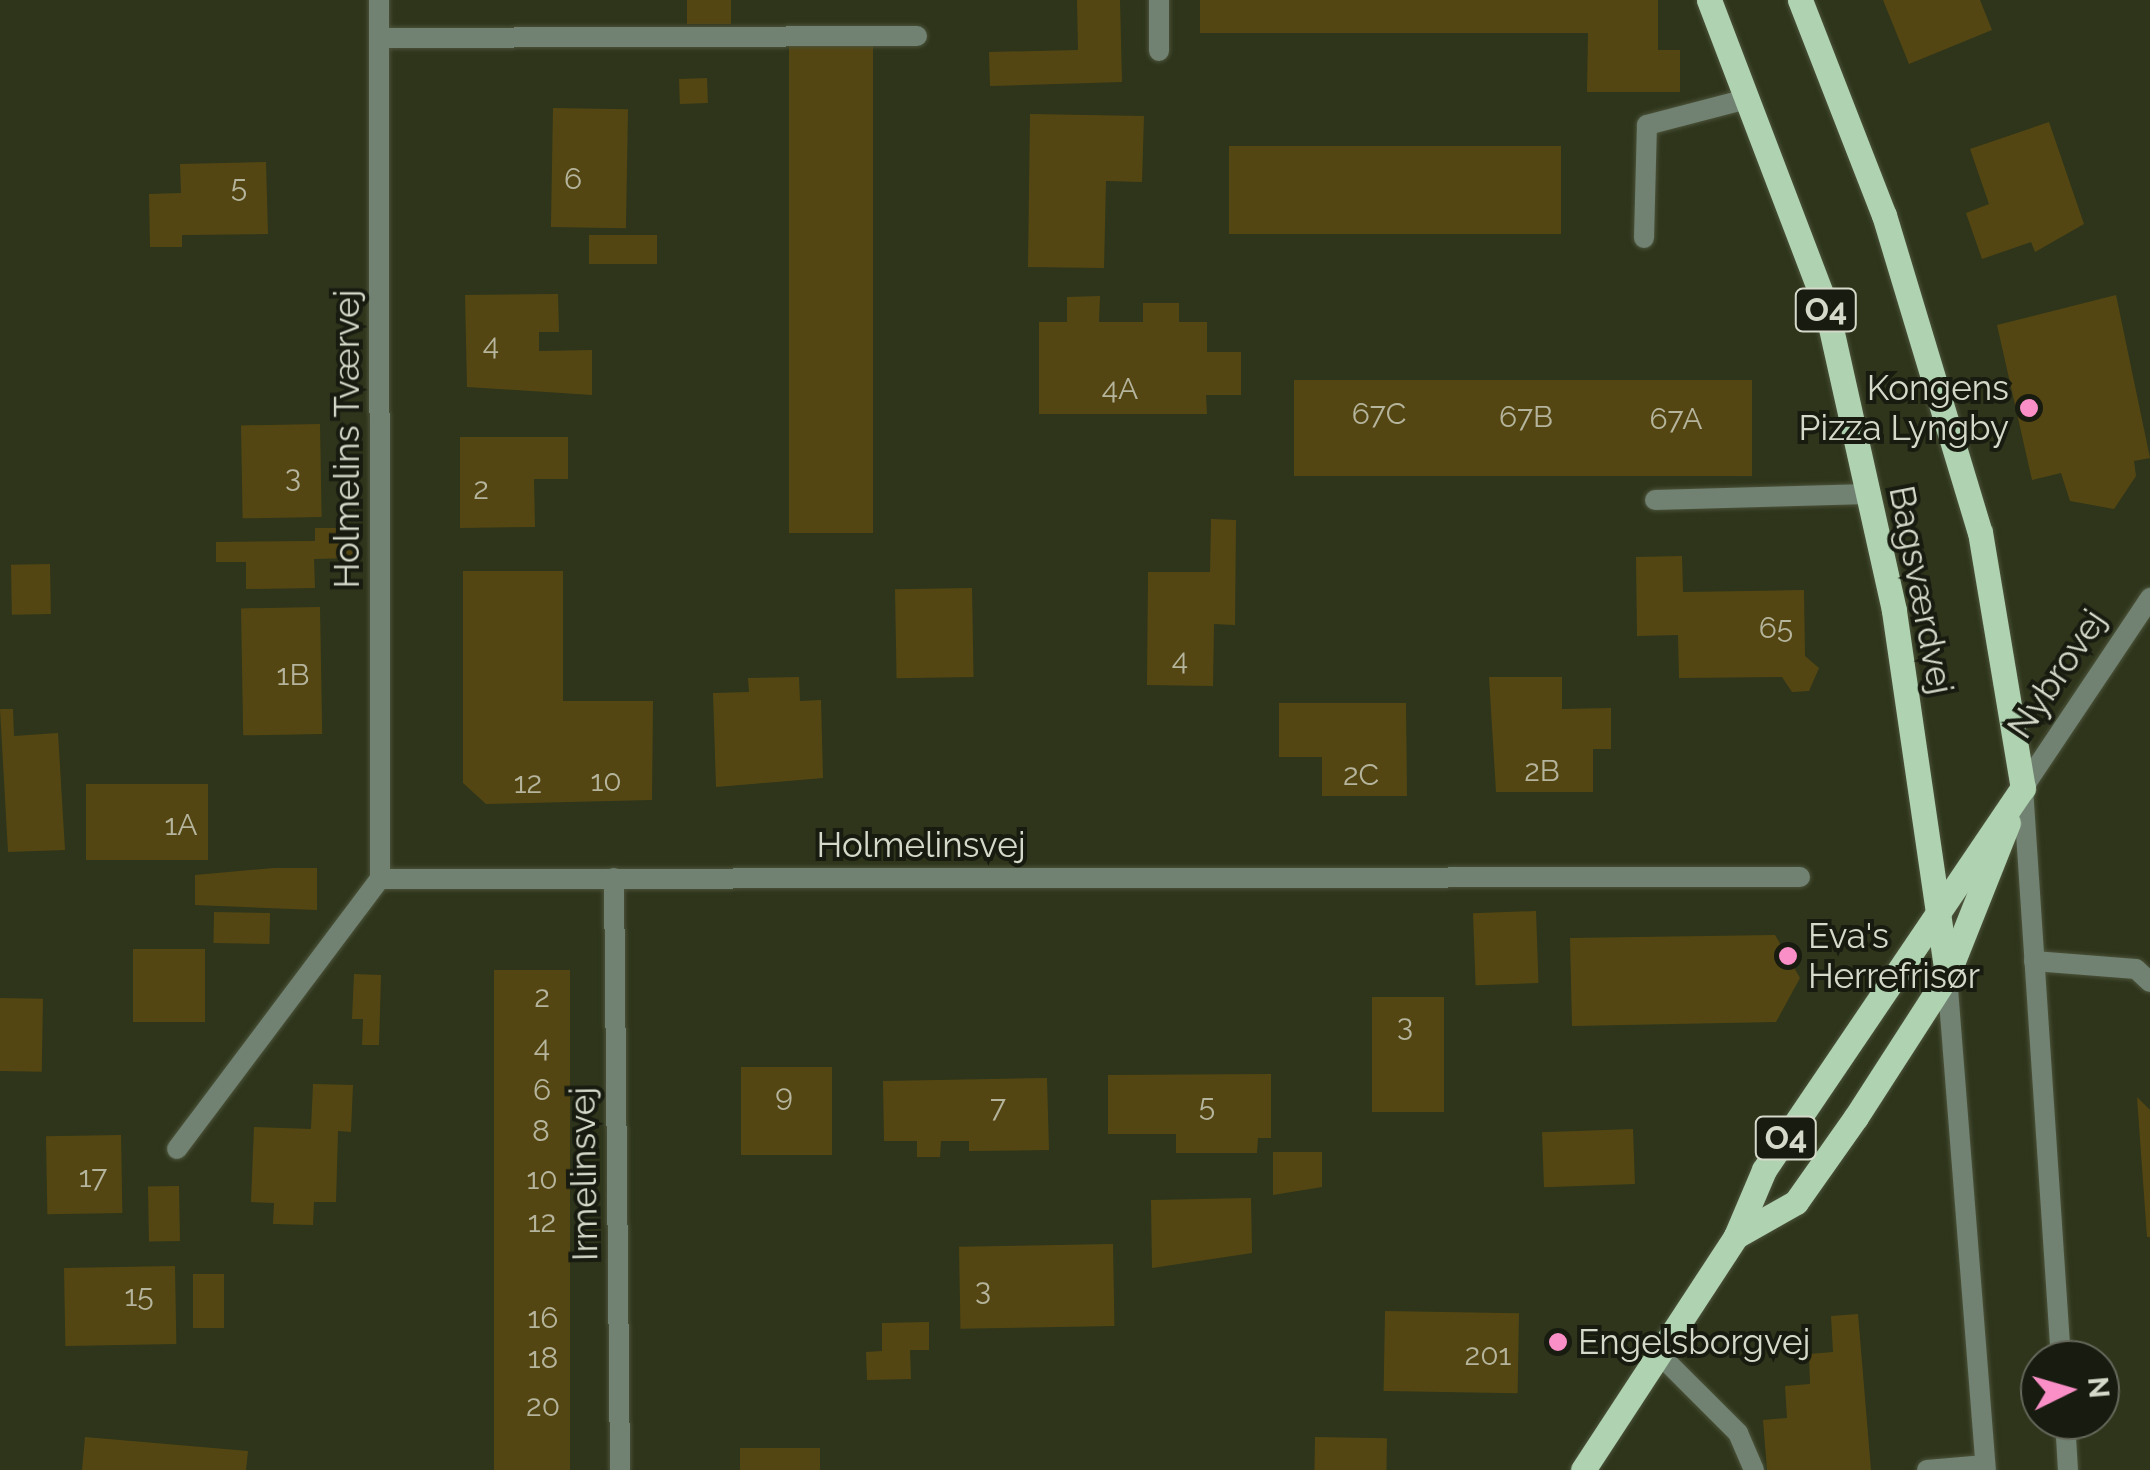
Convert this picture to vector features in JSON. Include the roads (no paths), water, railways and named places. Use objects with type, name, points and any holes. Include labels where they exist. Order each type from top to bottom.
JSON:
[{"type":"main road","name":"Bagsværdvej","points":[[1709,0],[1826,306],[1868,494],[1947,976]]},
{"type":"main road","name":"Bagsværdvej","points":[[1800,0],[1884,215],[1980,532],[2022,788]]},
{"type":"main road","name":"Nybrovej","points":[[1583,1470],[1736,1236],[1764,1170],[1937,905],[2022,788]]},
{"type":"main road","name":"Nybrovej","points":[[1736,1236],[1796,1202],[1947,976],[2022,788]]},
{"type":"street","name":"Holmelins Tværvej","points":[[379,0],[380,878]]},
{"type":"street","points":[[1158,0],[1159,51]]},
{"type":"street","points":[[379,38],[918,36]]},
{"type":"street","points":[[1644,238],[1648,124],[1746,99]]},
{"type":"street","points":[[1655,500],[1868,494]]},
{"type":"street","name":"Nybrovej","points":[[2022,788],[2150,598]]},
{"type":"street","points":[[2022,788],[2060,1340]]},
{"type":"street","name":"Holmelinsvej","points":[[380,878],[1800,876]]},
{"type":"street","points":[[177,1149],[380,878]]},
{"type":"street","name":"Irmelinsvej","points":[[614,878],[620,1470]]},
{"type":"street","points":[[2034,961],[2136,969],[2150,982]]},
{"type":"street","points":[[1928,1470],[1985,1468],[1947,976]]},
{"type":"street","points":[[1659,1354],[1738,1432],[1754,1470]]},
{"type":"street","points":[[2066,1440],[2068,1470]]},
{"type":"place","name":"Kongens Pizza Lyngby","points":[[2029,408]]},
{"type":"place","name":"Eva's Herrefrisør","points":[[1788,956]]},
{"type":"place","name":"Engelsborgvej","points":[[1558,1342]]}]
